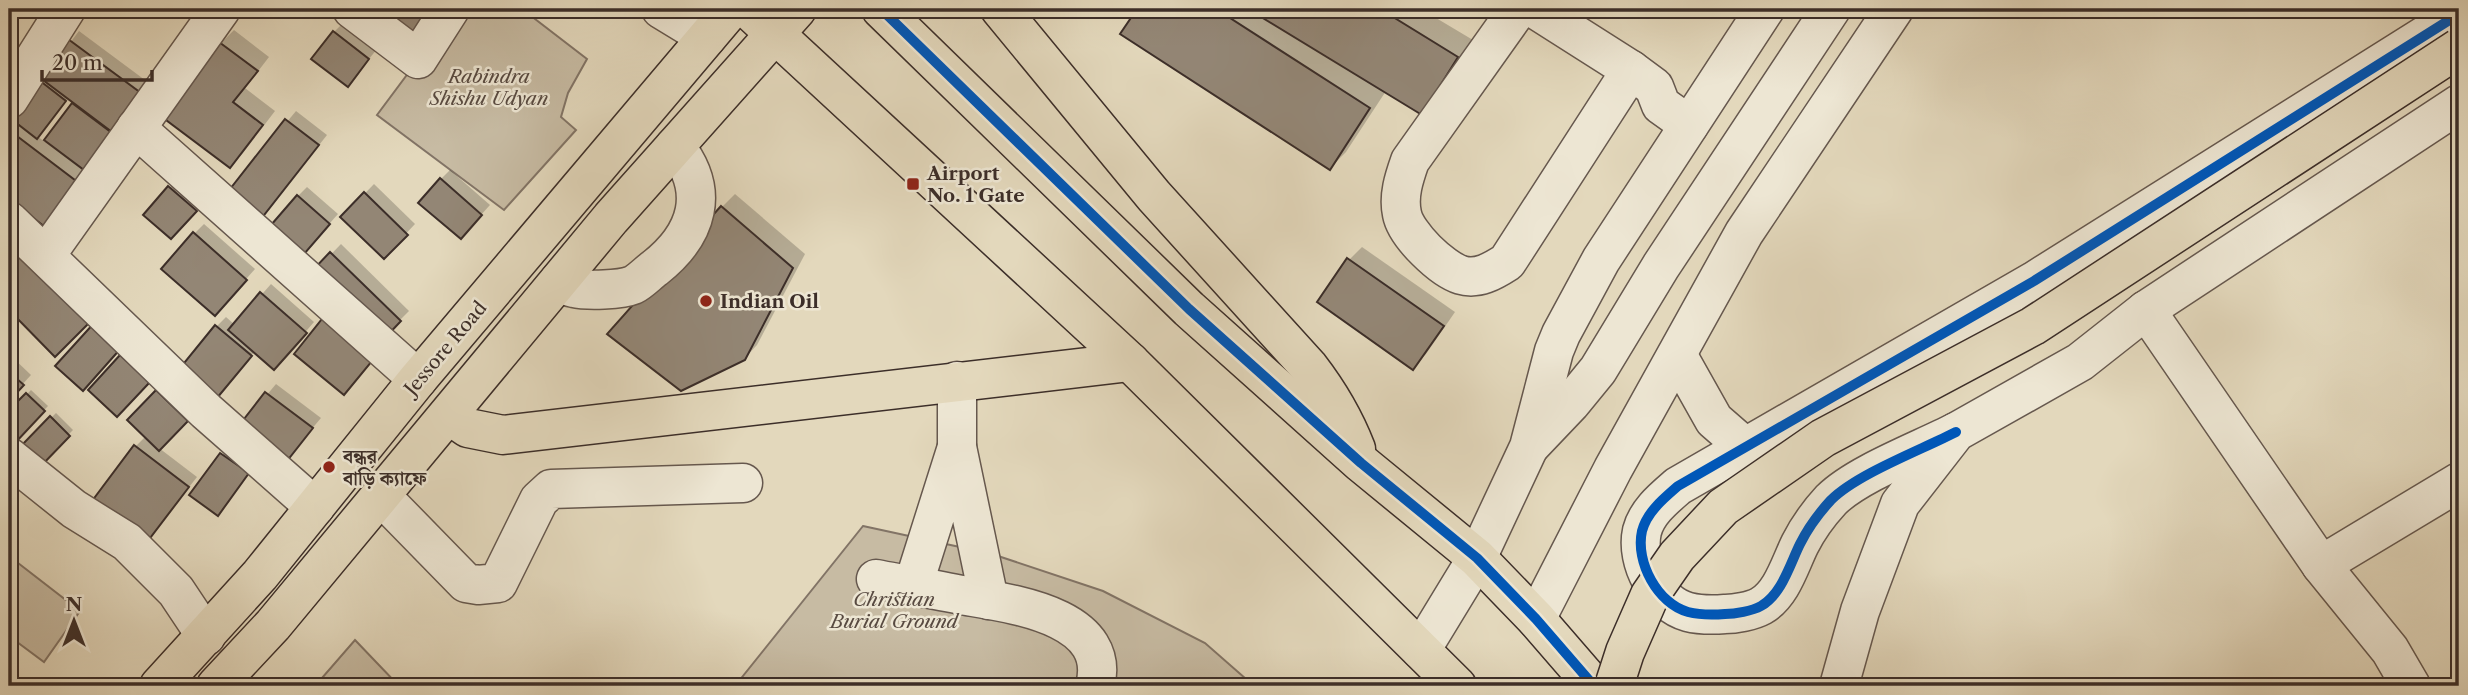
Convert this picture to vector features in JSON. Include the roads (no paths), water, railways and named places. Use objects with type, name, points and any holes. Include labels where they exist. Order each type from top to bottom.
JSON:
[{"type":"main road","points":[[748,9],[786,22],[1457,686]]},
{"type":"main road","points":[[881,9],[1189,309],[1361,463],[1477,558],[1536,619],[1594,686]]},
{"type":"main road","points":[[1000,9],[1154,196],[1309,367],[1330,394],[1361,463]]},
{"type":"main road","points":[[216,686],[273,625],[559,282],[786,22]]},
{"type":"main road","name":"Jessore Road","points":[[159,686],[260,575],[418,379],[719,23]]},
{"type":"main road","points":[[1614,686],[1625,652],[1650,596],[1677,556],[1723,507],[1823,438],[2033,326],[2459,48]]},
{"type":"main road","points":[[449,415],[468,428],[503,435],[1130,362]]},
{"type":"street","points":[[9,99],[66,9]]},
{"type":"street","points":[[46,255],[221,9]]},
{"type":"street","points":[[352,9],[418,59],[450,9]]},
{"type":"street","points":[[661,9],[719,23]]},
{"type":"street","points":[[1518,9],[1410,161],[1404,178],[1400,201],[1402,217],[1410,234],[1427,252],[1461,275],[1490,273],[1507,262],[1643,79]]},
{"type":"street","points":[[1535,9],[1643,79],[1661,105],[1694,117]]},
{"type":"street","points":[[1421,650],[1477,558],[1529,447],[1553,351],[1561,334],[1601,260],[1765,9]]},
{"type":"street","points":[[1529,447],[1598,370],[1661,266],[1831,9]]},
{"type":"street","points":[[1536,619],[1613,468],[1678,356],[1744,233],[1894,9]]},
{"type":"street","points":[[2459,14],[2034,281],[1678,486],[1657,504],[1643,530],[1640,551],[1646,570],[1664,598],[1686,612],[1707,615],[1733,614],[1761,606],[1777,590],[1808,530],[1831,499],[1853,482],[1956,432],[2080,362],[2146,310],[2459,104]]},
{"type":"street","points":[[136,128],[418,379]]},
{"type":"street","points":[[559,282],[574,288],[600,289],[634,285],[668,257],[691,229],[697,199],[693,176],[675,146]]},
{"type":"street","points":[[11,228],[46,255],[206,411],[315,508]]},
{"type":"street","points":[[2146,310],[2321,565],[2390,650],[2411,686]]},
{"type":"street","points":[[1678,356],[1714,420],[1745,447]]},
{"type":"street","points":[[957,381],[957,447],[989,600]]},
{"type":"street","points":[[1839,686],[1860,611],[1900,504],[1956,432]]},
{"type":"street","points":[[913,586],[957,447]]},
{"type":"street","points":[[9,457],[74,509],[127,542],[176,591],[206,636]]},
{"type":"street","points":[[381,496],[466,583],[478,585],[498,583],[539,499],[551,489],[743,482]]},
{"type":"street","points":[[2321,565],[2459,482]]},
{"type":"street","points":[[876,579],[1053,615],[1073,628],[1090,645],[1099,668],[1095,686]]},
{"type":"place","name":"Airport No. 1 Gate","points":[[913,184]]},
{"type":"place","name":"Indian Oil","points":[[706,301]]},
{"type":"place","name":"বন্ধুর বাড়ি ক্যাফে","points":[[329,467]]},
{"type":"park label","name":"Rabindra Shishu Udyan","points":[[489,87]]},
{"type":"park label","name":"Christian Burial Ground","points":[[894,610]]}]
